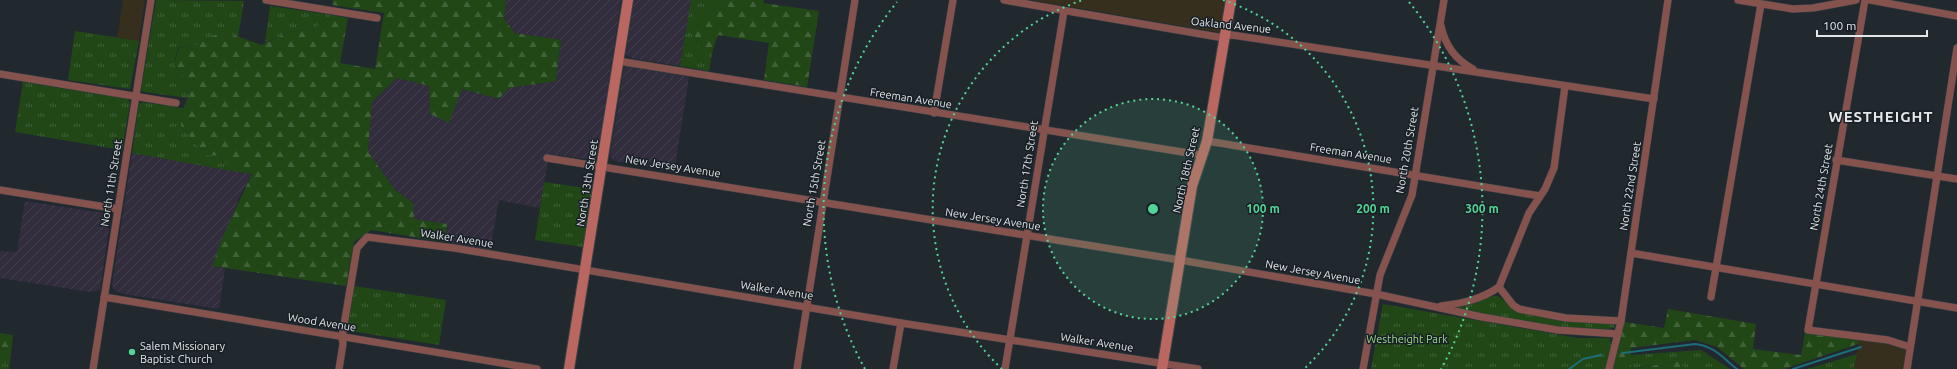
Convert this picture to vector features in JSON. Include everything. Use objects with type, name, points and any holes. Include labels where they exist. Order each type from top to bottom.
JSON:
[{"type":"street","name":"North 11th Street","points":[[93,369],[151,0]]},
{"type":"street","points":[[266,0],[377,18]]},
{"type":"street","name":"North 13th Street","points":[[569,369],[628,0]]},
{"type":"street","name":"North 15th Street","points":[[797,369],[822,202],[855,0]]},
{"type":"street","points":[[934,113],[953,0]]},
{"type":"street","name":"Oakland Avenue","points":[[1004,0],[1218,37],[1232,35],[1433,66],[1479,71],[1565,86],[1654,99]]},
{"type":"street","name":"North 18th Street","points":[[1162,366],[1192,186],[1206,141],[1231,0]]},
{"type":"street","points":[[1738,0],[1793,9],[1813,8],[1856,0]]},
{"type":"street","name":"North 24th Street","points":[[1865,0],[1836,160],[1808,330],[1888,340],[1910,347]]},
{"type":"street","points":[[1870,0],[1957,16]]},
{"type":"street","name":"North 22nd Street","points":[[1609,369],[1621,321],[1669,2]]},
{"type":"street","name":"Oakland Avenue","points":[[1443,3],[1441,25],[1443,37],[1456,57],[1471,68],[1479,71]]},
{"type":"street","name":"North 20th Street","points":[[1363,369],[1380,275],[1412,195],[1443,3]]},
{"type":"street","points":[[1711,297],[1760,4]]},
{"type":"street","name":"North 17th Street","points":[[1005,369],[1064,11]]},
{"type":"street","points":[[1907,369],[1957,48]]},
{"type":"street","name":"Freeman Avenue","points":[[618,61],[1044,131],[1201,155]]},
{"type":"street","points":[[0,74],[176,103]]},
{"type":"street","points":[[1565,86],[1554,168],[1540,196],[1529,213],[1499,287],[1513,305],[1519,309],[1566,318],[1621,321]]},
{"type":"street","name":"Freeman Avenue","points":[[1206,141],[1540,196]]},
{"type":"street","name":"New Jersey Avenue","points":[[547,158],[1180,260],[1376,294],[1434,307],[1558,330],[1618,334]]},
{"type":"street","points":[[1836,160],[1957,180]]},
{"type":"street","points":[[0,190],[118,209]]},
{"type":"street","name":"Walker Avenue","points":[[342,336],[357,248],[367,237],[585,269],[1162,366],[1198,369]]},
{"type":"street","points":[[1631,253],[1957,308]]},
{"type":"street","name":"New Jersey Avenue","points":[[1434,307],[1469,303],[1487,295],[1499,287]]},
{"type":"street","name":"Wood Avenue","points":[[104,297],[537,369]]},
{"type":"street","points":[[893,369],[901,323]]},
{"type":"street","points":[[339,369],[343,344],[342,336]]},
{"type":"shaded area","points":[[123,0],[145,0],[139,41],[117,38]]},
{"type":"shaded area","points":[[506,0],[621,0],[597,157],[593,160],[549,154],[540,208],[499,200],[490,250],[445,242],[447,224],[414,219],[413,203],[395,190],[368,152],[372,102],[397,78],[429,86],[430,114],[462,89],[499,99],[509,88],[556,81],[561,40],[515,33],[504,19]]},
{"type":"shaded area","points":[[634,0],[691,0],[680,66],[631,58],[626,55]]},
{"type":"shaded area","points":[[1031,0],[1225,0],[1220,30],[1217,32]]},
{"type":"shaded area","points":[[627,66],[689,77],[674,172],[615,161],[610,157],[624,68]]},
{"type":"shaded area","points":[[132,153],[252,174],[240,196],[213,266],[225,268],[219,309],[124,294],[114,290],[112,285]]},
{"type":"shaded area","points":[[25,201],[103,213],[107,217],[110,221],[100,290],[90,292],[0,278],[0,251],[17,252]]},
{"type":"shaded area","points":[[1859,340],[1886,343],[1907,350],[1905,369],[1854,369]]},
{"type":"green space","points":[[156,0],[244,1],[238,37],[222,31],[199,44],[178,48],[174,64],[192,88],[188,98],[144,92],[141,90]]},
{"type":"green space","points":[[333,0],[506,0],[504,19],[515,33],[561,40],[556,81],[509,88],[499,99],[462,89],[449,123],[430,114],[429,86],[397,78],[372,102],[368,152],[395,190],[413,203],[414,219],[447,224],[445,242],[371,230],[354,242],[346,286],[212,266],[223,236],[252,174],[232,171],[220,156],[205,155],[181,126],[182,111],[192,88],[174,64],[179,48],[199,44],[222,31],[262,45],[288,32],[314,29],[332,15],[348,18],[340,63],[375,69],[384,13],[332,5]]},
{"type":"green space","points":[[691,0],[725,0],[692,29],[700,49],[713,49],[709,71],[680,66]]},
{"type":"green space","points":[[725,0],[764,0],[763,3],[819,11],[807,87],[764,80],[769,43],[718,35],[713,49],[700,49],[692,29]]},
{"type":"green space","points":[[270,6],[332,15],[314,29],[288,32],[265,43]]},
{"type":"green space","points":[[75,31],[139,41],[130,89],[68,80]]},
{"type":"green space","points":[[23,82],[128,99],[130,103],[122,150],[15,132]]},
{"type":"green space","points":[[142,102],[183,108],[181,126],[205,155],[220,156],[232,171],[132,153],[139,104]]},
{"type":"green space","points":[[544,182],[592,189],[583,247],[535,240]]},
{"type":"green space","points":[[354,286],[446,300],[439,345],[350,331],[348,326]]},
{"type":"green space","points":[[1493,296],[1498,296],[1521,313],[1569,321],[1613,323],[1615,327],[1605,329],[1588,329],[1566,327],[1458,309],[1458,306],[1473,304]]},
{"type":"green space","name":"Westheight Park","points":[[1383,304],[1578,338],[1610,338],[1611,342],[1607,369],[1371,369]]},
{"type":"green space","points":[[1668,309],[1756,324],[1753,349],[1801,355],[1805,333],[1859,340],[1858,344],[1784,369],[1744,369],[1717,347],[1695,340],[1631,348],[1631,369],[1612,369],[1624,322],[1664,328]]},
{"type":"green space","points":[[0,333],[13,335],[10,362],[0,363]]},
{"type":"green space","points":[[1701,350],[1730,369],[1684,369],[1680,361],[1631,369],[1631,355]]},
{"type":"green space","points":[[1857,354],[1854,369],[1807,369]]},
{"type":"green space","points":[[1680,361],[1684,369],[1633,369]]},
{"type":"green space","points":[[10,362],[9,369],[0,369],[0,363]]},
{"type":"waterway","points":[[1623,353],[1695,344],[1708,347],[1737,369]]},
{"type":"waterway","points":[[1793,369],[1861,347]]},
{"type":"waterway","points":[[1569,369],[1583,359],[1601,355]]},
{"type":"place","name":"Salem Missionary Baptist Church","points":[[132,352]]},
{"type":"district","name":"WESTHEIGHT","points":[[1881,117]]}]
